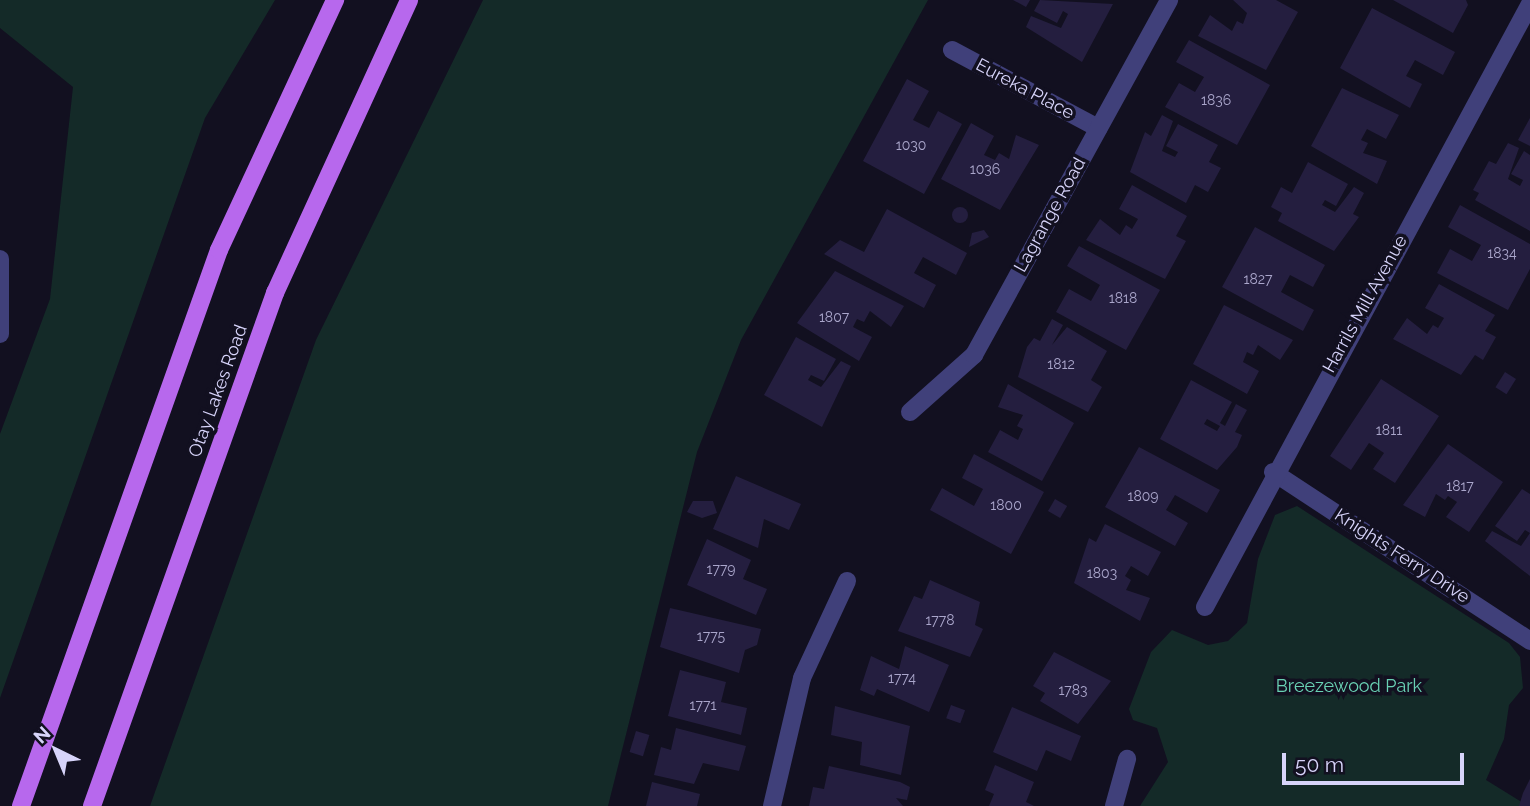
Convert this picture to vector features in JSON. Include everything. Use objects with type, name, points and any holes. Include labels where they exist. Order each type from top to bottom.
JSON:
[{"type":"main road","points":[[21,806],[219,250],[335,0]]},
{"type":"main road","name":"Otay Lakes Road","points":[[92,806],[275,293],[409,0]]},
{"type":"street","name":"Lagrange Road","points":[[910,412],[974,355],[1169,0]]},
{"type":"street","name":"Harrils Mill Avenue","points":[[1205,607],[1273,472],[1530,4]]},
{"type":"street","name":"Eureka Place","points":[[952,50],[1098,128]]},
{"type":"street","points":[[0,260],[0,334]]},
{"type":"street","name":"Knights Ferry Drive","points":[[1273,472],[1530,641]]},
{"type":"street","points":[[772,806],[802,678],[847,581]]},
{"type":"street","points":[[1114,806],[1127,759]]},
{"type":"green space","points":[[0,0],[275,0],[205,118],[0,698],[0,434],[50,299],[73,87],[0,28]]},
{"type":"green space","points":[[483,0],[928,0],[741,340],[697,452],[608,806],[150,806],[316,340]]},
{"type":"green space","name":"Breezewood Park","points":[[1297,506],[1509,643],[1520,657],[1523,688],[1509,705],[1504,739],[1486,780],[1528,806],[1140,806],[1168,762],[1157,728],[1133,720],[1129,709],[1151,652],[1172,630],[1208,645],[1228,641],[1247,623],[1258,559],[1275,515]]},
{"type":"building","points":[[1013,0],[1030,0],[1026,7]]},
{"type":"building","points":[[1040,0],[1113,4],[1082,62],[1026,27],[1031,16],[1061,28],[1068,14],[1063,11],[1057,23],[1034,11]]},
{"type":"building","points":[[1233,0],[1276,0],[1298,12],[1266,70],[1198,36],[1210,15],[1232,31],[1237,21],[1243,24],[1247,13]]},
{"type":"building","points":[[1393,0],[1466,0],[1468,5],[1453,33]]},
{"type":"building","points":[[1372,8],[1455,52],[1443,75],[1415,60],[1406,76],[1422,84],[1410,108],[1340,68]]},
{"type":"building","points":[[1189,40],[1270,85],[1237,145],[1165,107],[1179,83],[1195,92],[1204,77],[1176,62]]},
{"type":"building","points":[[907,79],[929,91],[913,120],[929,128],[938,111],[962,124],[924,194],[863,161]]},
{"type":"building","points":[[1342,88],[1399,115],[1386,139],[1367,129],[1361,140],[1368,143],[1363,153],[1387,161],[1377,184],[1311,146]]},
{"type":"building","points":[[1162,115],[1173,121],[1162,151],[1175,157],[1178,152],[1166,146],[1178,124],[1218,145],[1209,162],[1221,168],[1208,192],[1195,185],[1186,203],[1130,172],[1145,132],[1151,136]]},
{"type":"building","points":[[1530,118],[1530,146],[1518,140]]},
{"type":"building","points":[[971,123],[994,136],[984,155],[995,160],[999,153],[1009,159],[1016,135],[1039,145],[1000,210],[941,179]]},
{"type":"building","points":[[1508,143],[1519,148],[1508,179],[1520,186],[1523,180],[1511,174],[1524,151],[1530,155],[1530,231],[1475,200],[1479,193],[1473,190],[1489,161],[1496,164]]},
{"type":"building","points":[[1308,162],[1348,184],[1336,206],[1325,200],[1322,205],[1335,212],[1354,187],[1364,193],[1353,214],[1359,217],[1334,251],[1278,221],[1282,213],[1271,207],[1281,187],[1292,193]]},
{"type":"building","points":[[1132,185],[1187,216],[1176,236],[1186,241],[1165,279],[1086,240],[1100,219],[1120,235],[1126,225],[1132,229],[1138,219],[1119,209]]},
{"type":"building","points":[[1460,205],[1530,244],[1530,269],[1508,310],[1437,273],[1450,249],[1472,261],[1481,245],[1448,227]]},
{"type":"building","points":[[960,207],[966,209],[966,221],[960,223],[954,221],[952,215],[954,209]]},
{"type":"building","points":[[887,209],[967,253],[956,275],[923,257],[914,273],[936,285],[924,308],[824,254],[840,240],[864,252]]},
{"type":"building","points":[[1255,227],[1325,265],[1313,287],[1290,275],[1281,292],[1314,310],[1303,331],[1222,287]]},
{"type":"building","points":[[984,230],[989,237],[969,247],[972,233]]},
{"type":"building","points":[[1079,246],[1160,290],[1126,350],[1056,312],[1069,289],[1091,301],[1100,285],[1067,266]]},
{"type":"building","points":[[835,271],[904,306],[891,327],[870,311],[864,322],[857,319],[853,327],[872,337],[859,361],[797,323]]},
{"type":"building","points":[[1439,284],[1495,315],[1485,331],[1496,337],[1483,360],[1475,355],[1461,375],[1393,339],[1407,318],[1427,334],[1433,325],[1438,328],[1444,318],[1425,308]]},
{"type":"building","points":[[1224,305],[1293,340],[1280,360],[1258,345],[1253,355],[1247,352],[1243,362],[1259,371],[1247,394],[1193,364]]},
{"type":"building","points":[[1052,319],[1063,325],[1052,345],[1067,327],[1107,351],[1091,380],[1102,387],[1088,412],[1018,377],[1027,347],[1034,338],[1040,341]]},
{"type":"building","points":[[796,337],[836,359],[824,381],[811,375],[808,380],[821,387],[841,361],[851,366],[822,427],[764,395]]},
{"type":"building","points":[[1505,372],[1516,379],[1506,394],[1495,387]]},
{"type":"building","points":[[1381,379],[1439,416],[1395,483],[1373,469],[1384,453],[1369,443],[1351,470],[1330,456]]},
{"type":"building","points":[[1191,380],[1232,402],[1220,423],[1225,426],[1236,404],[1247,410],[1235,432],[1242,435],[1237,447],[1217,470],[1160,439]],"holes":[[[1207,419],[1220,426],[1217,431],[1204,424]]]},
{"type":"building","points":[[1008,384],[1074,423],[1042,481],[988,452],[1000,430],[1018,440],[1023,429],[1017,426],[1023,415],[998,407]]},
{"type":"building","points":[[1448,444],[1503,482],[1469,532],[1446,517],[1457,502],[1448,496],[1445,500],[1436,494],[1425,517],[1403,505]]},
{"type":"building","points":[[1139,447],[1220,490],[1207,513],[1175,495],[1166,510],[1188,523],[1175,546],[1105,507]]},
{"type":"building","points":[[974,454],[1044,492],[1011,554],[930,510],[942,488],[974,506],[983,489],[962,478]]},
{"type":"building","points":[[736,476],[801,504],[789,530],[764,519],[758,548],[713,529]]},
{"type":"building","points":[[1522,489],[1530,494],[1530,533],[1525,530],[1517,541],[1495,526]]},
{"type":"building","points":[[1055,499],[1067,506],[1060,518],[1048,511]]},
{"type":"building","points":[[693,501],[713,501],[717,513],[702,518],[687,512]]},
{"type":"building","points":[[1105,524],[1161,552],[1148,576],[1131,566],[1125,576],[1131,580],[1126,590],[1150,598],[1140,621],[1074,583],[1089,538],[1096,542]]},
{"type":"building","points":[[1492,531],[1521,546],[1530,533],[1530,576],[1485,541]]},
{"type":"building","points":[[707,539],[751,560],[743,579],[767,589],[756,615],[687,585]]},
{"type":"building","points":[[930,580],[980,602],[975,625],[983,629],[970,657],[898,631],[914,596],[922,599]]},
{"type":"building","points":[[670,608],[761,629],[757,645],[745,650],[739,673],[660,647]]},
{"type":"building","points":[[905,646],[949,665],[929,712],[877,689],[874,696],[860,690],[871,656],[899,669]]},
{"type":"building","points":[[1054,652],[1111,681],[1078,724],[1040,701],[1045,693],[1033,686]]},
{"type":"building","points":[[680,670],[726,682],[721,702],[747,708],[741,735],[668,716]]},
{"type":"building","points":[[951,705],[965,710],[960,723],[946,718]]},
{"type":"building","points":[[835,706],[910,726],[901,775],[860,765],[862,742],[831,735]]},
{"type":"building","points":[[1012,707],[1081,736],[1071,761],[1046,750],[1037,771],[993,752]]},
{"type":"building","points":[[676,728],[746,746],[739,771],[703,763],[694,784],[654,775],[661,747],[671,750]]},
{"type":"building","points":[[636,731],[649,735],[643,756],[630,752]]},
{"type":"building","points":[[995,765],[1034,782],[1026,802],[1034,806],[989,806],[994,794],[985,790]]},
{"type":"building","points":[[829,766],[900,782],[910,787],[907,800],[896,798],[903,806],[809,806],[813,787],[824,789]]},
{"type":"building","points":[[1530,779],[1530,806],[1519,806],[1523,793]]},
{"type":"building","points":[[652,782],[700,794],[697,806],[646,806]]}]
